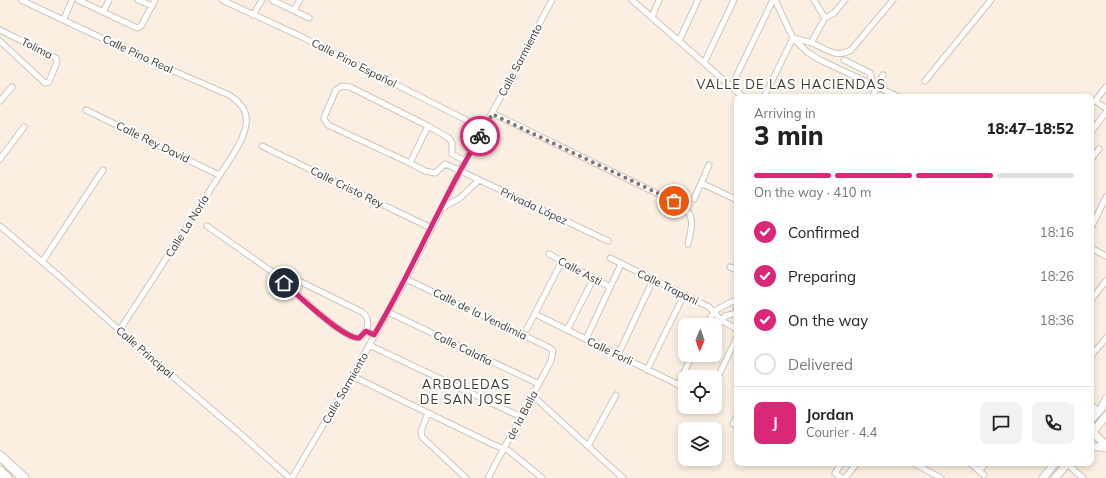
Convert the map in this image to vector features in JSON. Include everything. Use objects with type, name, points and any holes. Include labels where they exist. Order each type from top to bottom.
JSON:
[{"type":"highway","points":[[0,456],[24,478]]},
{"type":"highway","points":[[0,471],[7,478]]},
{"type":"street","name":"Calle Pino Real","points":[[21,0],[146,59],[229,95],[238,101],[244,110],[246,117]]},
{"type":"street","points":[[64,19],[72,0]]},
{"type":"street","points":[[78,0],[137,28],[155,0]]},
{"type":"street","points":[[103,12],[109,0]]},
{"type":"street","points":[[138,0],[152,6]]},
{"type":"street","name":"Calle Pino Español","points":[[222,0],[300,36],[484,129]]},
{"type":"street","points":[[253,15],[262,0]]},
{"type":"street","points":[[272,0],[309,18]]},
{"type":"street","points":[[294,10],[300,0]]},
{"type":"street","name":"Calle Sarmiento","points":[[291,478],[352,376],[388,312],[465,161],[484,129],[552,0]]},
{"type":"street","points":[[632,0],[739,94]]},
{"type":"street","points":[[652,17],[659,0]]},
{"type":"street","points":[[679,41],[698,0]]},
{"type":"street","points":[[704,63],[734,0]]},
{"type":"street","points":[[731,87],[774,0]]},
{"type":"street","points":[[774,0],[793,38],[807,52],[820,60],[892,94]]},
{"type":"street","points":[[814,0],[825,18]]},
{"type":"street","points":[[811,43],[825,18],[834,13],[845,0]]},
{"type":"street","points":[[793,38],[811,43],[834,54],[845,54],[851,50],[893,0]]},
{"type":"street","points":[[925,81],[991,0]]},
{"type":"street","name":"Tolima","points":[[0,30],[56,58],[57,62],[49,82],[45,83],[0,41]]},
{"type":"street","points":[[765,94],[793,38]]},
{"type":"street","points":[[842,69],[845,54]]},
{"type":"street","points":[[844,60],[870,73],[875,86]]},
{"type":"street","points":[[873,94],[875,86],[883,75]]},
{"type":"street","points":[[428,126],[410,163],[328,125],[324,119],[336,90],[342,86],[350,87],[428,126],[449,138],[452,143],[452,154],[465,161]]},
{"type":"street","points":[[1106,87],[1096,99],[1096,102],[1106,108]]},
{"type":"street","points":[[0,101],[12,88]]},
{"type":"street","name":"Calle Rey David","points":[[86,110],[220,175]]},
{"type":"street","points":[[1094,128],[1106,112]]},
{"type":"street","points":[[492,114],[682,206],[691,217],[691,229],[688,244]]},
{"type":"street","name":"Calle La Noría","points":[[119,331],[234,152],[245,132],[246,117]]},
{"type":"street","points":[[0,159],[24,127]]},
{"type":"street","name":"Calle Cristo Rey","points":[[262,146],[432,228]]},
{"type":"street","points":[[1094,155],[1099,148]]},
{"type":"street","name":"Privada López","points":[[410,163],[430,173],[435,173],[445,164],[608,241]]},
{"type":"street","points":[[694,199],[709,166]]},
{"type":"street","points":[[42,262],[102,170]]},
{"type":"street","points":[[441,209],[460,198],[479,180]]},
{"type":"street","points":[[701,183],[734,199]]},
{"type":"street","points":[[1094,222],[1106,197]]},
{"type":"street","name":"Calle Principal","points":[[0,226],[119,331],[291,478]]},
{"type":"street","points":[[207,226],[284,280],[284,283],[322,316],[350,337],[359,338],[366,331],[368,318],[362,312],[299,281],[290,278],[284,280]]},
{"type":"street","points":[[1094,250],[1106,256]]},
{"type":"street","name":"Calle Asti","points":[[549,254],[610,287]]},
{"type":"street","name":"Calle Trapani","points":[[610,258],[710,307],[720,318]]},
{"type":"street","points":[[528,329],[562,261]]},
{"type":"street","points":[[586,339],[621,264]]},
{"type":"street","points":[[730,267],[734,269]]},
{"type":"street","points":[[566,330],[594,278]]},
{"type":"street","name":"Calle de la Vendimia","points":[[406,279],[554,351]]},
{"type":"street","points":[[618,355],[653,280]]},
{"type":"street","points":[[1094,296],[1106,281]]},
{"type":"street","points":[[647,370],[684,295]]},
{"type":"street","points":[[710,318],[714,311],[734,301]]},
{"type":"street","name":"Calle Calafia","points":[[388,312],[539,384]]},
{"type":"street","points":[[734,313],[725,316],[722,321],[734,327]]},
{"type":"street","name":"Calle Forli","points":[[535,314],[678,385]]},
{"type":"street","points":[[366,331],[374,335]]},
{"type":"street","points":[[1094,352],[1106,338]]},
{"type":"street","points":[[721,370],[734,343]]},
{"type":"street","points":[[369,345],[521,417]]},
{"type":"street","name":"de la Balla","points":[[488,478],[551,361],[554,351]]},
{"type":"street","points":[[352,376],[492,444],[504,448],[542,478]]},
{"type":"street","points":[[588,446],[616,395]]},
{"type":"street","points":[[532,396],[623,478]]},
{"type":"street","points":[[1094,417],[1106,399]]},
{"type":"street","points":[[1094,407],[1106,417],[1094,430]]},
{"type":"street","points":[[428,413],[421,431],[422,437],[466,478]]},
{"type":"street","points":[[1094,434],[1106,445]]},
{"type":"street","points":[[1094,447],[1106,448]]},
{"type":"street","points":[[840,466],[835,473],[844,478],[854,466]]},
{"type":"street","points":[[919,466],[941,478]]},
{"type":"street","points":[[973,466],[984,475]]},
{"type":"street","points":[[979,471],[983,466]]},
{"type":"street","points":[[1043,478],[1053,466]]},
{"type":"street","points":[[1055,478],[1065,466]]},
{"type":"street","points":[[1069,466],[1083,478]]},
{"type":"way so far","points":[[480,136],[492,114],[674,201]]},
{"type":"district","name":"VALLE DE LAS HACIENDAS","points":[[791,84]]},
{"type":"district","name":"ARBOLEDAS DE SAN JOSE","points":[[466,392]]},
{"type":"route","points":[[284,283],[322,316],[350,337],[359,338],[366,331],[374,335],[406,279],[465,161],[480,136]]}]
